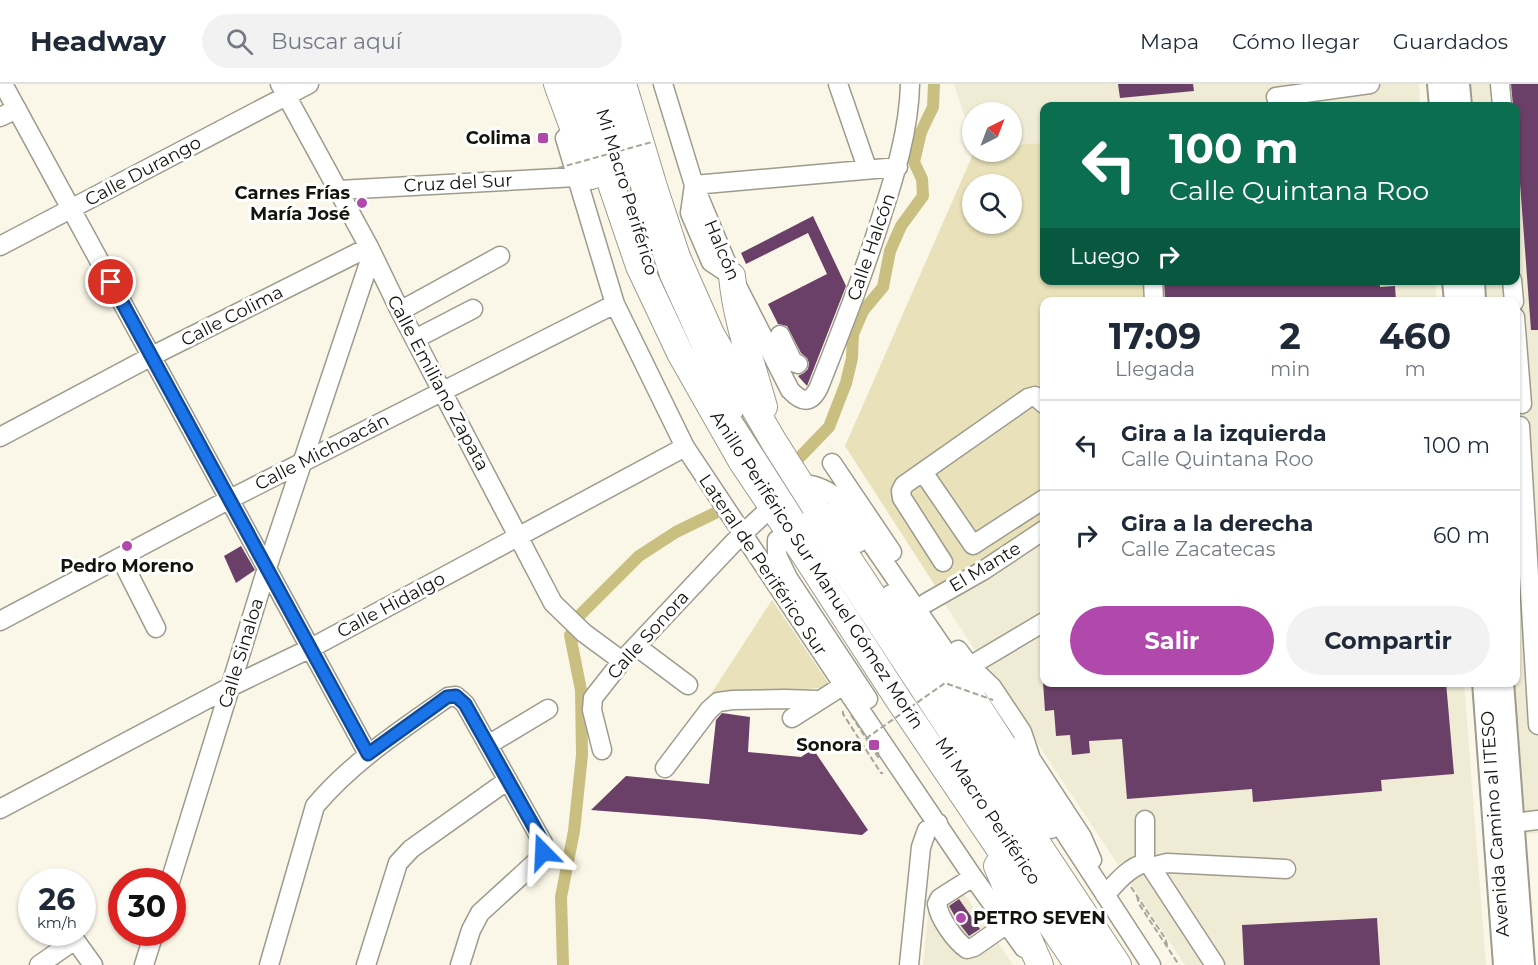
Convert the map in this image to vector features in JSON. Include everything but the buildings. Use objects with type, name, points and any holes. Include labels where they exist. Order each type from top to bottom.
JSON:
[{"type":"highway","points":[[541,84],[561,128]]},
{"type":"highway","points":[[546,84],[561,128]]},
{"type":"highway","points":[[555,84],[561,128]]},
{"type":"highway","points":[[555,84],[605,215],[639,266]]},
{"type":"highway","name":"Anillo Periférico Sur Manuel Gómez Morín","points":[[578,84],[639,266],[680,353],[742,462],[1078,965]]},
{"type":"highway","name":"Anillo Periférico Sur Manuel Gómez Morín","points":[[623,84],[677,257],[711,334],[774,442],[841,547],[1118,965]]},
{"type":"highway","points":[[732,276],[733,292],[774,442]]},
{"type":"highway","points":[[971,805],[1038,965]]},
{"type":"highway","points":[[1056,873],[1129,965]]},
{"type":"main road","points":[[1439,84],[1441,102]]},
{"type":"main road","points":[[1458,84],[1460,102]]},
{"type":"main road","name":"Avenida Camino al ITESO","points":[[1484,687],[1505,965]]},
{"type":"main road","name":"Avenida Camino al ITESO","points":[[1502,687],[1523,965]]},
{"type":"street","points":[[3,84],[368,754]]},
{"type":"street","name":"Calle Durango","points":[[0,246],[283,90],[309,84]]},
{"type":"street","name":"Mi Macro Periférico","points":[[594,84],[629,210],[657,287],[685,345],[851,606],[1090,965]]},
{"type":"street","name":"Mi Macro Periférico","points":[[608,84],[669,275],[721,390],[1101,965]]},
{"type":"street","points":[[663,84],[694,184],[690,213],[711,262],[732,276]]},
{"type":"street","points":[[838,84],[867,168]]},
{"type":"street","name":"Calle Halcón","points":[[807,400],[815,396],[855,296],[898,167],[910,99],[910,84]]},
{"type":"street","points":[[1276,98],[1370,84]]},
{"type":"street","points":[[1500,84],[1502,102]]},
{"type":"street","name":"Calle Emiliano Zapata","points":[[283,90],[371,250],[553,603],[584,633],[622,661]]},
{"type":"street","points":[[0,117],[17,108]]},
{"type":"street","name":"Lateral de Periférico Sur","points":[[561,128],[615,304],[685,447],[973,877],[1038,965]]},
{"type":"street","points":[[694,184],[898,167]]},
{"type":"street","name":"Cruz del Sur","points":[[339,190],[576,177]]},
{"type":"street","name":"Calle Colima","points":[[0,436],[152,356],[371,250]]},
{"type":"street","name":"Calle Sinaloa","points":[[174,868],[267,568],[371,250]]},
{"type":"street","points":[[400,310],[500,256]]},
{"type":"street","name":"Halcón","points":[[732,276],[790,390],[798,398],[807,400]]},
{"type":"street","name":"Calle Michoacán","points":[[0,621],[230,499],[615,304]]},
{"type":"street","points":[[415,339],[473,309]]},
{"type":"street","points":[[780,335],[793,362],[798,364]]},
{"type":"street","points":[[1520,390],[1521,404]]},
{"type":"street","points":[[943,562],[902,498],[901,491],[904,485],[1028,398],[1035,396],[1040,400]]},
{"type":"street","points":[[1521,426],[1538,725]]},
{"type":"street","name":"Calle Hidalgo","points":[[1,806],[230,687],[311,648],[685,447]]},
{"type":"street","points":[[832,463],[969,666],[992,687],[1022,732],[1031,759],[1082,837],[1105,895]]},
{"type":"street","points":[[923,472],[973,545],[1040,502]]},
{"type":"street","points":[[811,485],[835,495],[847,508],[970,687],[1151,965]]},
{"type":"street","points":[[830,512],[852,536],[1032,806],[1105,895]]},
{"type":"street","name":"Calle Sonora","points":[[602,750],[592,710],[593,698],[622,661],[742,534],[765,513]]},
{"type":"street","name":"El Mante","points":[[926,603],[984,570],[1040,533]]},
{"type":"street","points":[[777,540],[777,555],[788,578],[891,735],[934,817],[921,847],[909,965]]},
{"type":"street","points":[[120,557],[156,628]]},
{"type":"street","points":[[969,666],[1040,624]]},
{"type":"street","points":[[636,646],[688,685]]},
{"type":"street","points":[[792,718],[817,700],[844,686]]},
{"type":"street","points":[[269,965],[315,806],[368,754],[447,697],[456,696],[465,704],[543,843],[543,852],[538,860],[480,913],[471,930],[460,965]]},
{"type":"street","points":[[665,768],[709,710],[718,702],[817,700]]},
{"type":"street","points":[[488,745],[548,709]]},
{"type":"street","points":[[366,965],[398,863],[411,849],[508,780]]},
{"type":"street","points":[[1145,820],[1148,865],[1215,965]]},
{"type":"street","points":[[1513,823],[1538,820]]},
{"type":"street","points":[[1105,895],[1122,877],[1138,865],[1167,863],[1286,870]]},
{"type":"street","points":[[973,877],[940,898],[937,904],[938,911],[961,945],[967,949],[974,947],[1007,924]]},
{"type":"street","points":[[39,965],[75,940],[93,965]]},
{"type":"street","points":[[144,965],[150,946]]},
{"type":"path","points":[[558,168],[652,142]]},
{"type":"path","points":[[851,715],[878,757],[880,756],[868,737],[945,683],[993,700]]},
{"type":"path","points":[[1122,877],[1136,893],[1165,938],[1168,948],[1179,965]]},
{"type":"shaded area","points":[[954,84],[1419,84],[1420,102],[1040,102],[1040,143],[1022,144],[1022,102],[962,102],[962,108]]},
{"type":"shaded area","points":[[1470,84],[1538,84],[1538,833],[1525,834],[1514,687],[1520,687],[1520,297],[1486,297],[1484,285],[1520,285],[1520,102],[1471,102]]},
{"type":"shaded area","points":[[1040,143],[1040,285],[1144,285],[1146,297],[1040,297],[1040,521],[936,587],[845,446],[962,179],[962,234],[1022,234],[1022,174],[964,174],[970,162],[1022,162],[1022,144]]},
{"type":"shaded area","points":[[1144,285],[1435,285],[1437,297],[1146,297]]},
{"type":"shaded area","points":[[1040,543],[1040,687],[1464,687],[1486,965],[1185,965],[944,603],[989,577]]},
{"type":"shaded area","points":[[772,600],[831,687],[709,697]]},
{"type":"shaded area","points":[[954,879],[1013,965],[923,965],[930,894]]},
{"type":"waterway","points":[[798,459],[829,427],[846,383],[852,358],[853,334],[863,311],[883,287],[890,251],[901,226],[923,196],[922,179],[914,162],[921,132],[933,107],[934,84]]},
{"type":"waterway","points":[[579,616],[639,556],[676,532],[715,513]]},
{"type":"waterway","points":[[563,965],[561,897],[574,831],[582,755],[581,690],[570,635]]},
{"type":"place","name":"Colima","points":[[543,138]]},
{"type":"place","name":"Carnes Frías María José","points":[[362,203]]},
{"type":"place","name":"Pedro Moreno","points":[[127,546]]},
{"type":"place","name":"Sonora","points":[[874,745]]},
{"type":"place","name":"PETRO SEVEN","points":[[961,918]]},
{"type":"route","points":[[111,282],[368,754],[447,697],[456,696],[465,704],[508,780],[543,843],[543,852]]}]
